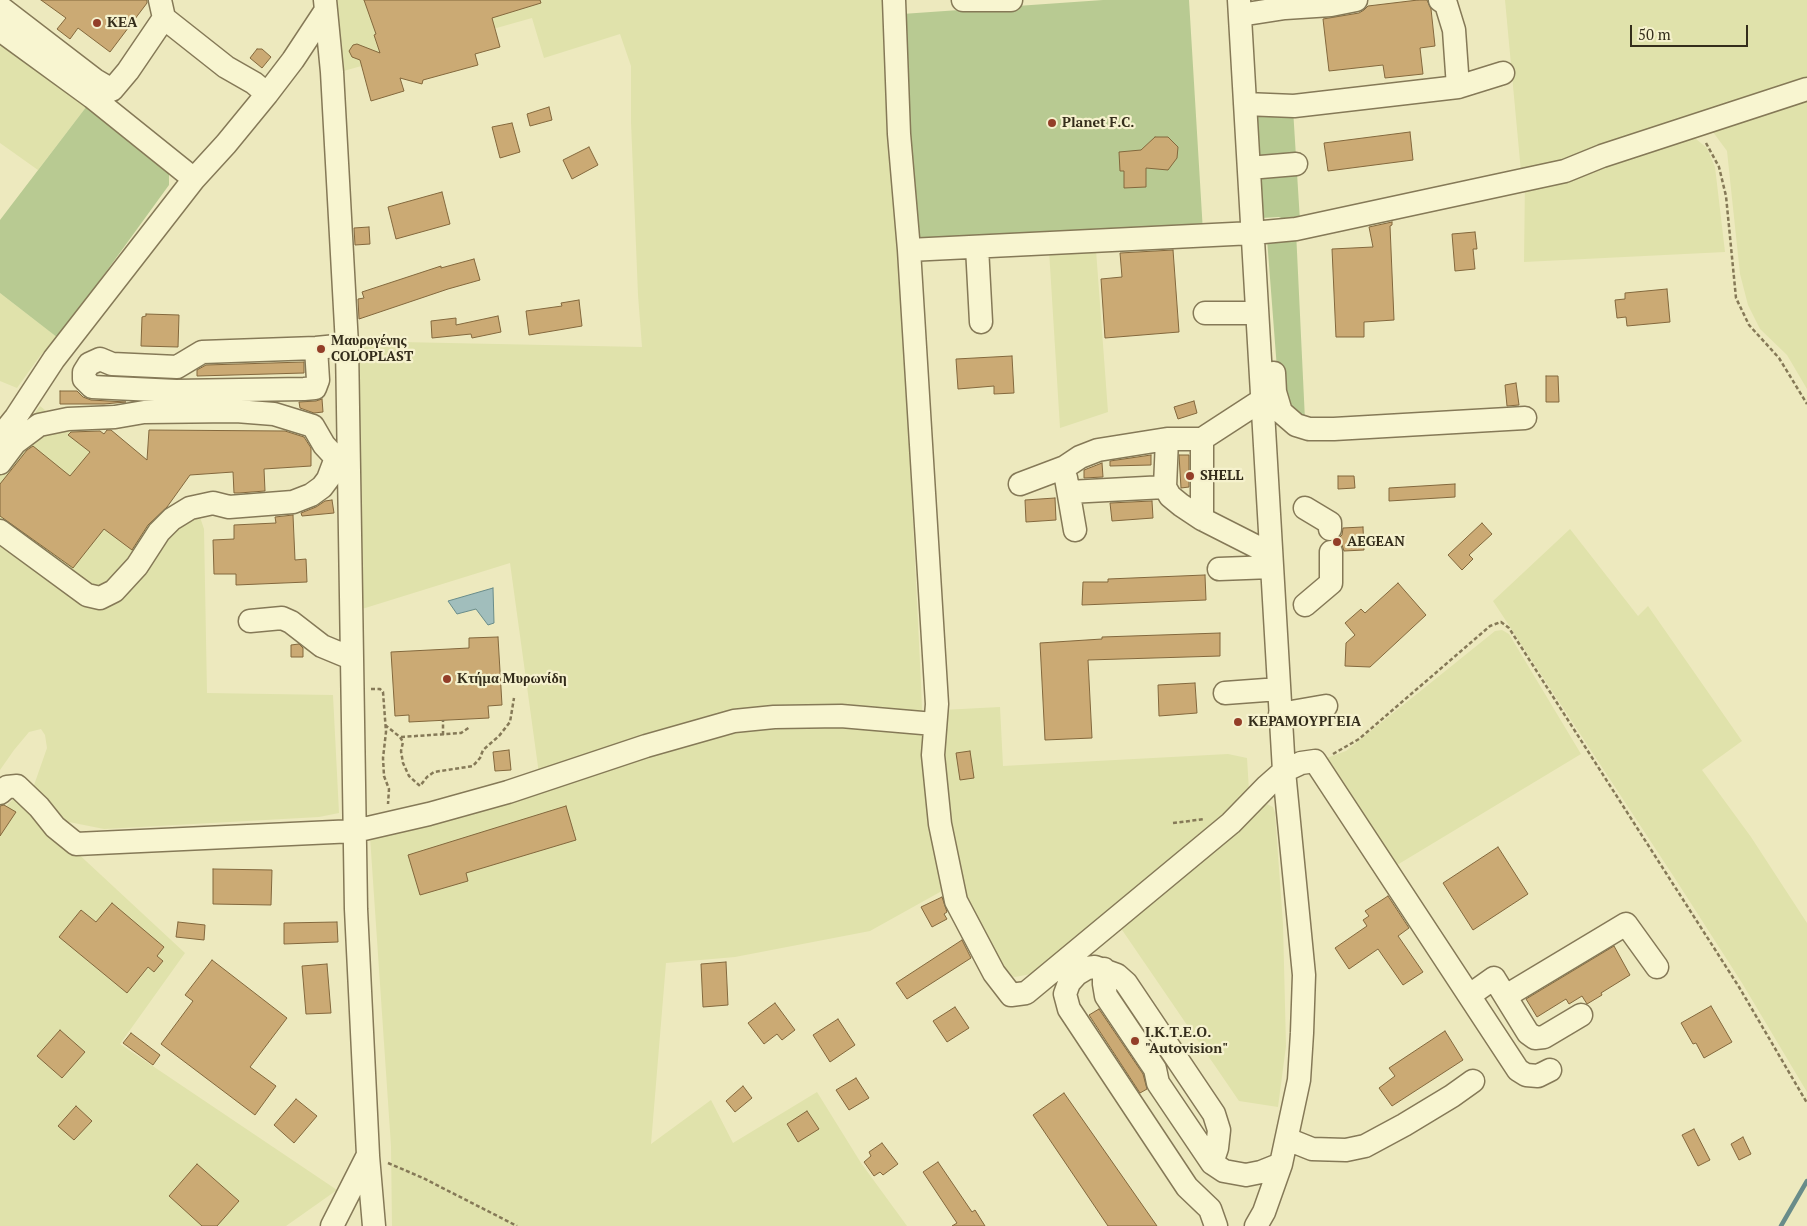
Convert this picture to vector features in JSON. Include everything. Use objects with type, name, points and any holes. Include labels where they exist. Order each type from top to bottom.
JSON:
[{"type":"street","points":[[894,0],[900,134],[937,704],[933,755],[940,824],[956,901],[994,973],[1011,996],[1026,993],[1231,823],[1284,771],[1301,763],[1315,761],[1518,1070],[1526,1075],[1538,1076],[1550,1070]]},
{"type":"street","points":[[963,0],[1011,0]]},
{"type":"street","points":[[1356,0],[1331,5],[1240,8],[1249,168],[1258,232],[1275,392],[1281,412],[1296,425],[1334,429],[1525,418]]},
{"type":"street","points":[[1440,0],[1446,4],[1454,30],[1458,87]]},
{"type":"street","points":[[0,437],[16,417],[54,359],[194,179],[226,144],[293,60],[326,5]]},
{"type":"street","points":[[326,5],[347,345],[342,458],[351,658],[357,919],[368,1155],[374,1226]]},
{"type":"street","points":[[0,7],[95,80],[112,90]]},
{"type":"street","points":[[127,125],[110,99],[112,90],[162,9],[226,67],[254,83],[267,94]]},
{"type":"street","points":[[0,30],[92,97],[194,179]]},
{"type":"street","points":[[1245,104],[1294,106],[1458,87],[1503,73]]},
{"type":"street","points":[[909,250],[1298,229],[1565,171],[1602,156],[1807,89]]},
{"type":"street","points":[[1249,168],[1296,164]]},
{"type":"street","points":[[1256,1226],[1264,1212],[1281,1164],[1299,1080],[1304,975],[1280,714],[1257,313],[1258,232]]},
{"type":"street","points":[[978,247],[981,322]]},
{"type":"street","points":[[1205,313],[1257,313]]},
{"type":"street","points":[[316,348],[318,380],[315,388],[176,391],[92,387],[84,379],[84,372],[89,364],[100,359],[112,364],[177,367],[202,352],[316,348],[347,345]]},
{"type":"street","points":[[177,367],[202,390]]},
{"type":"street","points":[[1020,484],[1065,467],[1080,457],[1098,450],[1167,439],[1202,439],[1262,400]]},
{"type":"street","points":[[0,464],[14,443],[39,425],[68,419],[115,417],[144,412],[236,411],[274,414],[313,426],[324,445],[342,458]]},
{"type":"street","points":[[1167,439],[1165,487],[1170,496],[1202,520],[1271,561]]},
{"type":"street","points":[[1202,439],[1202,520]]},
{"type":"street","points":[[0,532],[87,594],[100,598],[114,591],[137,566],[159,532],[172,519],[190,508],[213,503],[229,507],[293,502],[312,495],[322,487],[342,458]]},
{"type":"street","points":[[1065,467],[1075,530]]},
{"type":"street","points":[[1069,492],[1165,487]]},
{"type":"street","points":[[1305,508],[1330,523],[1330,529]]},
{"type":"street","points":[[1305,605],[1331,583],[1331,552]]},
{"type":"street","points":[[1219,569],[1271,561]]},
{"type":"street","points":[[250,621],[282,618],[291,622],[331,651],[351,658]]},
{"type":"street","points":[[1225,693],[1279,689]]},
{"type":"street","points":[[1280,714],[1326,706]]},
{"type":"street","points":[[0,793],[7,787],[17,786],[39,807],[55,827],[76,844],[354,832],[508,792],[646,746],[734,721],[774,717],[842,716],[934,724]]},
{"type":"street","points":[[1506,996],[1626,924],[1657,967]]},
{"type":"street","points":[[1212,1163],[1217,1148],[1219,1130],[1214,1114],[1126,983],[1117,975],[1095,967],[1087,968],[1077,974],[1069,983],[1065,994],[1069,1008],[1188,1187],[1210,1209],[1216,1226]]},
{"type":"street","points":[[1104,969],[1106,996],[1155,1069],[1158,1083],[1212,1163],[1224,1171],[1246,1175],[1261,1172],[1281,1164]]},
{"type":"street","points":[[1470,995],[1494,978],[1528,1033],[1535,1038],[1544,1036],[1580,1015]]},
{"type":"street","points":[[1287,1139],[1312,1149],[1346,1150],[1365,1146],[1404,1125],[1473,1081]]},
{"type":"street","points":[[1154,1136],[1182,1118]]},
{"type":"street","points":[[332,1226],[368,1155]]},
{"type":"path","points":[[1696,126],[1719,167],[1726,196],[1736,298],[1749,325],[1779,358],[1807,404]]},
{"type":"path","points":[[1315,761],[1331,755],[1359,739],[1490,626],[1501,622],[1510,628],[1739,987],[1807,1103]]},
{"type":"path","points":[[364,690],[380,688],[383,692],[385,724],[384,776],[389,790],[388,803],[385,808]]},
{"type":"path","points":[[385,724],[403,742],[401,751],[403,763],[409,776],[420,786],[434,772],[474,766],[483,750],[500,736],[510,722],[514,698]]},
{"type":"path","points":[[443,720],[443,735]]},
{"type":"path","points":[[400,737],[460,733],[470,727]]},
{"type":"path","points":[[368,1155],[423,1178],[517,1226]]},
{"type":"green space","points":[[336,0],[887,0],[924,765],[949,887],[870,931],[735,957],[666,963],[651,1144],[711,1100],[733,1143],[817,1092],[861,1163],[907,1226],[392,1226],[391,1146],[369,822],[539,774],[510,563],[362,609],[352,341],[642,347],[631,122],[631,66],[620,34],[544,58],[532,18],[340,72]]},
{"type":"green space","name":"Planet F.C.","points":[[1103,0],[1189,0],[1203,232],[913,245],[902,14]]},
{"type":"green space","points":[[1505,0],[1807,0],[1807,77],[1665,131],[1521,172]]},
{"type":"green space","points":[[0,32],[93,98],[38,170],[0,143]]},
{"type":"green space","points":[[93,98],[169,172],[169,185],[58,338],[0,293],[0,220]]},
{"type":"green space","points":[[1807,99],[1807,389],[1787,355],[1760,329],[1748,305],[1740,274],[1727,151],[1713,132]]},
{"type":"green space","points":[[1293,109],[1300,221],[1288,221],[1279,217],[1261,218],[1255,114]]},
{"type":"green space","points":[[1681,138],[1696,139],[1707,148],[1715,167],[1725,252],[1524,262],[1525,179]]},
{"type":"green space","points":[[1296,231],[1305,420],[1294,413],[1278,382],[1267,239]]},
{"type":"green space","points":[[1049,250],[1096,250],[1108,412],[1060,428]]},
{"type":"green space","points":[[0,293],[58,338],[40,356],[17,388],[0,381]]},
{"type":"green space","points":[[40,406],[176,517],[200,517],[204,529],[207,693],[333,695],[339,813],[319,817],[104,829],[64,821],[33,788],[47,748],[45,735],[41,729],[29,732],[0,770],[0,460]]},
{"type":"green space","points":[[1570,529],[1638,616],[1648,606],[1742,741],[1702,770],[1751,837],[1807,923],[1807,1092],[1742,983],[1493,601]]},
{"type":"green space","points":[[1502,630],[1509,634],[1581,754],[1397,865],[1324,759],[1346,751],[1495,631]]},
{"type":"green space","points":[[1000,707],[1003,766],[1228,754],[1247,758],[1249,791],[1221,821],[1031,974],[1015,977],[1006,975],[967,903],[937,754],[942,710]]},
{"type":"green space","points":[[16,796],[185,953],[120,1044],[337,1190],[286,1226],[0,1226],[0,813]]},
{"type":"green space","points":[[1267,804],[1273,807],[1275,813],[1283,924],[1286,1046],[1278,1107],[1239,1101],[1118,924],[1259,806]]},
{"type":"water","points":[[493,588],[494,623],[488,625],[476,609],[457,614],[448,601]]},
{"type":"building","name":"ΚΕΑ","points":[[41,0],[147,0],[147,3],[110,52],[78,28],[70,39],[57,29],[66,18]]},
{"type":"building","points":[[364,0],[540,0],[541,3],[492,18],[500,47],[475,54],[478,65],[423,80],[422,84],[400,78],[404,91],[371,101],[360,60],[352,57],[349,51],[353,45],[357,44],[380,53],[374,35],[376,34]]},
{"type":"building","points":[[1427,0],[1431,9],[1435,46],[1420,48],[1423,74],[1385,78],[1383,65],[1329,71],[1323,19],[1359,13],[1368,6]]},
{"type":"building","points":[[257,49],[262,49],[271,57],[262,68],[250,58]]},
{"type":"building","points":[[549,107],[552,120],[530,126],[527,114]]},
{"type":"building","points":[[512,123],[520,152],[500,158],[492,127]]},
{"type":"building","points":[[1410,132],[1413,160],[1328,171],[1324,143]]},
{"type":"building","points":[[1155,137],[1168,137],[1178,147],[1177,158],[1168,170],[1146,168],[1146,187],[1124,188],[1124,171],[1120,171],[1119,152],[1141,150]]},
{"type":"building","points":[[589,147],[598,165],[572,179],[563,160]]},
{"type":"building","points":[[442,192],[450,224],[396,239],[388,207]]},
{"type":"building","points":[[1392,222],[1390,226],[1394,320],[1364,322],[1364,337],[1336,337],[1332,249],[1373,247],[1369,227]]},
{"type":"building","points":[[369,227],[370,244],[355,245],[354,228]]},
{"type":"building","points":[[1475,232],[1477,249],[1473,249],[1475,269],[1455,271],[1452,234]]},
{"type":"building","points":[[1173,250],[1179,332],[1105,338],[1101,279],[1122,277],[1120,253]]},
{"type":"building","points":[[474,259],[480,280],[359,319],[358,299],[364,298],[362,292],[441,266],[441,268]]},
{"type":"building","points":[[1667,289],[1670,322],[1627,326],[1626,317],[1617,318],[1615,300],[1625,299],[1625,293]]},
{"type":"building","points":[[579,300],[582,326],[529,335],[526,311],[562,306],[561,303]]},
{"type":"building","points":[[146,314],[179,315],[178,347],[141,346],[142,317],[146,316]]},
{"type":"building","points":[[498,316],[501,332],[472,338],[471,334],[432,338],[431,321],[456,318],[456,325]]},
{"type":"building","points":[[1012,356],[1014,393],[994,394],[994,386],[958,389],[956,359]]},
{"type":"building","points":[[304,362],[304,373],[197,376],[197,370],[206,365]]},
{"type":"building","points":[[1546,376],[1558,376],[1559,402],[1546,402]]},
{"type":"building","points":[[1516,383],[1519,405],[1507,406],[1505,385]]},
{"type":"building","points":[[60,391],[77,391],[83,397],[91,400],[126,402],[60,404]]},
{"type":"building","points":[[322,399],[323,412],[314,413],[300,408],[299,402]]},
{"type":"building","points":[[1194,401],[1197,413],[1178,419],[1174,407]]},
{"type":"building","points":[[107,430],[111,430],[147,460],[149,430],[285,431],[304,437],[311,448],[311,466],[264,469],[265,491],[239,493],[234,493],[233,472],[190,475],[167,507],[148,525],[132,550],[104,529],[73,568],[0,516],[0,484],[27,450],[33,446],[70,476],[90,452],[68,435],[71,432],[100,431],[104,434]]},
{"type":"building","points":[[1151,455],[1151,465],[1110,466],[1110,461]]},
{"type":"building","points":[[1179,455],[1189,455],[1189,487],[1181,488]]},
{"type":"building","points":[[1102,463],[1103,477],[1084,478],[1084,470]]},
{"type":"building","points":[[1338,476],[1354,476],[1355,488],[1338,489]]},
{"type":"building","points":[[1455,484],[1455,497],[1389,501],[1389,488]]},
{"type":"building","points":[[1055,498],[1056,520],[1026,522],[1025,500]]},
{"type":"building","points":[[332,500],[334,513],[302,516],[301,513],[325,501]]},
{"type":"building","points":[[1152,501],[1153,518],[1112,521],[1110,503]]},
{"type":"building","points":[[293,515],[295,560],[306,559],[307,582],[236,585],[236,574],[214,574],[213,540],[234,539],[234,525],[276,523],[275,517]]},
{"type":"building","points":[[1482,523],[1492,534],[1469,555],[1473,559],[1462,570],[1448,555]]},
{"type":"building","points":[[1363,527],[1364,550],[1344,551],[1342,545],[1337,540],[1342,535],[1343,528]]},
{"type":"building","points":[[1205,575],[1206,600],[1082,605],[1083,582],[1108,582],[1108,579]]},
{"type":"building","points":[[1398,583],[1426,615],[1370,667],[1345,666],[1346,643],[1355,635],[1345,623],[1361,609],[1365,613]]},
{"type":"building","points":[[1220,633],[1220,656],[1088,660],[1092,738],[1045,740],[1040,643],[1102,639],[1102,637]]},
{"type":"building","name":"Κτήμα Μυρωνίδη","points":[[498,637],[502,705],[488,706],[489,718],[409,722],[409,715],[395,716],[391,652],[469,648],[469,638]]},
{"type":"building","points":[[299,644],[303,648],[303,657],[291,657],[291,645]]},
{"type":"building","points":[[1195,683],[1197,713],[1159,716],[1158,685]]},
{"type":"building","points":[[509,750],[511,770],[495,771],[493,752]]},
{"type":"building","points":[[970,751],[974,778],[960,780],[956,753]]},
{"type":"building","points":[[4,805],[16,812],[0,836],[0,806]]},
{"type":"building","points":[[566,806],[576,840],[466,873],[468,881],[420,895],[408,855]]},
{"type":"building","points":[[1498,847],[1528,894],[1473,930],[1443,883]]},
{"type":"building","points":[[213,869],[272,870],[271,905],[213,904]]},
{"type":"building","points":[[1388,896],[1409,928],[1398,936],[1423,972],[1403,985],[1378,949],[1349,969],[1335,948],[1367,926],[1363,920],[1369,916],[1365,911]]},
{"type":"building","points":[[942,897],[947,912],[944,914],[947,919],[932,927],[921,907]]},
{"type":"building","points":[[112,903],[164,947],[157,956],[163,961],[154,972],[148,967],[127,993],[59,937],[81,910],[96,922]]},
{"type":"building","points":[[178,922],[205,925],[204,940],[176,937]]},
{"type":"building","points":[[337,922],[338,942],[284,944],[284,923]]},
{"type":"building","points":[[962,940],[971,958],[907,999],[896,983]]},
{"type":"building","points":[[1614,946],[1630,975],[1587,1004],[1582,996],[1569,1004],[1566,999],[1537,1017],[1526,999]]},
{"type":"building","points":[[212,960],[287,1018],[250,1067],[276,1086],[255,1115],[161,1044],[193,1001],[185,995]]},
{"type":"building","points":[[726,962],[728,1005],[703,1007],[701,964]]},
{"type":"building","points":[[327,964],[331,1013],[306,1014],[302,966]]},
{"type":"building","points":[[775,1003],[795,1030],[782,1040],[777,1034],[764,1044],[748,1023]]},
{"type":"building","points":[[1711,1006],[1732,1042],[1704,1058],[1696,1043],[1693,1044],[1681,1023]]},
{"type":"building","points":[[955,1007],[969,1028],[947,1042],[933,1021]]},
{"type":"building","points":[[1099,1009],[1143,1074],[1147,1089],[1140,1093],[1089,1015]]},
{"type":"building","points":[[838,1019],[855,1045],[830,1062],[813,1035]]},
{"type":"building","points":[[60,1030],[85,1052],[62,1078],[37,1056]]},
{"type":"building","points":[[1445,1031],[1463,1060],[1392,1106],[1379,1088],[1395,1076],[1389,1068]]},
{"type":"building","points":[[131,1033],[160,1055],[153,1065],[123,1043]]},
{"type":"building","points":[[856,1078],[869,1098],[849,1110],[836,1090]]},
{"type":"building","points":[[743,1086],[752,1098],[735,1112],[726,1101]]},
{"type":"building","points":[[1064,1093],[1157,1226],[1108,1226],[1033,1115]]},
{"type":"building","points":[[296,1099],[317,1116],[294,1143],[274,1125]]},
{"type":"building","points":[[76,1106],[92,1121],[74,1140],[58,1126]]},
{"type":"building","points":[[807,1111],[819,1129],[798,1142],[787,1124]]},
{"type":"building","points":[[1694,1129],[1710,1160],[1698,1166],[1682,1135]]},
{"type":"building","points":[[1743,1137],[1751,1154],[1739,1160],[1731,1144]]},
{"type":"building","points":[[882,1143],[898,1164],[883,1175],[880,1172],[874,1176],[864,1162],[871,1156],[869,1152]]},
{"type":"building","points":[[938,1162],[972,1212],[975,1210],[985,1226],[952,1226],[957,1223],[923,1172]]},
{"type":"building","points":[[197,1164],[239,1201],[217,1226],[202,1226],[169,1196]]},
{"type":"waterway","points":[[1781,1226],[1807,1181]]},
{"type":"place","name":"ΚΕΑ","points":[[97,23]]},
{"type":"place","name":"Planet F.C.","points":[[1052,123]]},
{"type":"place","name":"Μαυρογένης COLOPLAST","points":[[321,349]]},
{"type":"place","name":"SHELL","points":[[1190,476]]},
{"type":"place","name":"AEGEAN","points":[[1337,542]]},
{"type":"place","name":"Κτήμα Μυρωνίδη","points":[[447,679]]},
{"type":"place","name":"ΚΕΡΑΜΟΥΡΓΕΙΑ","points":[[1238,722]]},
{"type":"place","name":"I.Κ.Τ.Ε.Ο. \"Autovision\"","points":[[1135,1041]]}]
